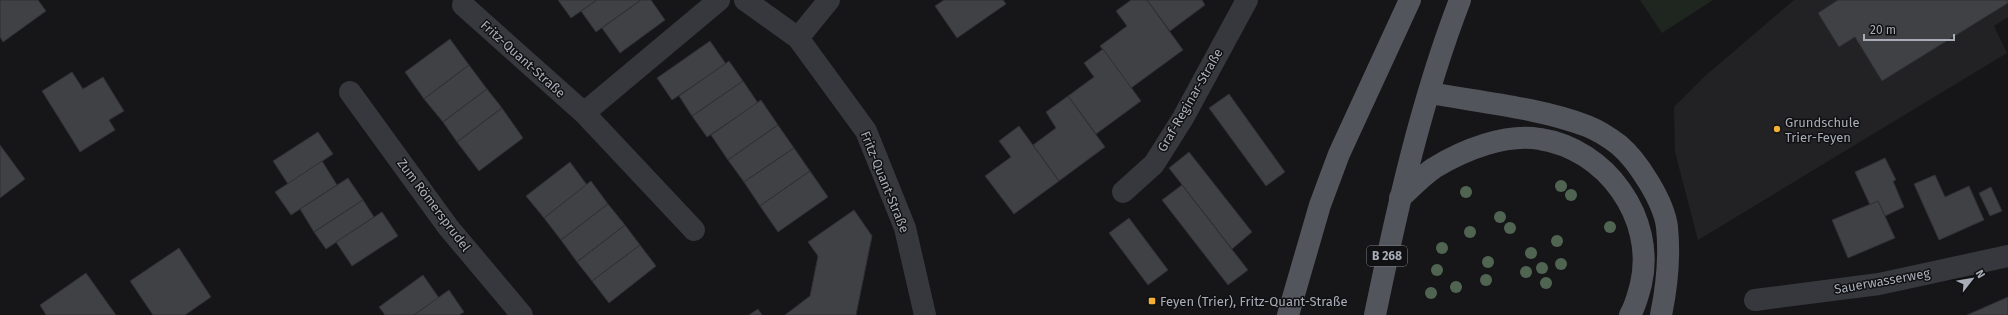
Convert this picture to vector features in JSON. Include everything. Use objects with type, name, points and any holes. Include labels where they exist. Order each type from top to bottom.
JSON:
[{"type":"main road","points":[[1288,315],[1320,205],[1339,154],[1410,0]]},
{"type":"main road","name":"B 268","points":[[1374,315],[1400,198],[1430,93],[1460,0]]},
{"type":"main road","points":[[1430,93],[1557,117],[1589,127],[1619,145],[1639,168],[1659,202],[1667,226],[1668,254],[1666,288],[1661,315]]},
{"type":"main road","points":[[1400,198],[1433,169],[1460,153],[1488,144],[1515,139],[1539,138],[1570,146],[1590,159],[1624,193],[1636,218],[1643,244],[1644,270],[1635,308],[1630,315]]},
{"type":"street","points":[[584,113],[719,0]]},
{"type":"street","name":"Fritz-Quant-Straße","points":[[745,0],[798,38],[866,132],[905,228],[924,315]]},
{"type":"street","points":[[798,38],[829,0]]},
{"type":"street","name":"Graf-Reginar-Straße","points":[[1123,192],[1154,164],[1183,118],[1246,0]]},
{"type":"street","name":"Fritz-Quant-Straße","points":[[462,5],[584,113],[694,230]]},
{"type":"street","name":"Zum Römersprudel","points":[[350,92],[448,227],[522,315]]},
{"type":"street","name":"Sauerwasserweg","points":[[1755,300],[1879,284],[2008,256]]},
{"type":"shaded area","points":[[1640,0],[1713,0],[1662,33]]},
{"type":"shaded area","name":"Grundschule Trier-Feyen","points":[[1794,0],[2008,0],[2008,17],[1994,26],[2007,53],[1698,240],[1675,152],[1674,107],[1705,76]]},
{"type":"building","points":[[0,0],[38,0],[46,11],[3,42],[0,37]]},
{"type":"building","points":[[558,0],[597,0],[571,18]]},
{"type":"building","points":[[597,0],[641,0],[596,32],[581,11]]},
{"type":"building","points":[[641,0],[651,0],[665,20],[620,53],[602,28]]},
{"type":"building","points":[[944,0],[1003,0],[1006,4],[957,38],[935,6]]},
{"type":"building","points":[[1131,0],[1147,0],[1183,50],[1131,88],[1100,46],[1127,26],[1116,11]]},
{"type":"building","points":[[1147,0],[1202,0],[1205,5],[1170,31]]},
{"type":"building","points":[[1838,0],[2008,0],[2008,3],[1882,81],[1855,37],[1839,47],[1818,13]]},
{"type":"building","points":[[450,39],[469,65],[424,99],[405,72]]},
{"type":"building","points":[[710,41],[726,64],[672,100],[657,78]]},
{"type":"building","points":[[1103,49],[1141,101],[1096,134],[1068,96],[1094,77],[1084,63]]},
{"type":"building","points":[[729,61],[743,81],[692,116],[679,96]]},
{"type":"building","points":[[469,65],[487,89],[443,122],[424,99]]},
{"type":"building","points":[[72,72],[83,89],[103,77],[124,111],[109,120],[115,130],[80,152],[42,91]]},
{"type":"building","points":[[743,81],[758,103],[707,137],[692,116]]},
{"type":"building","points":[[487,89],[502,108],[457,142],[443,122]]},
{"type":"building","points":[[1229,94],[1285,172],[1266,186],[1209,108]]},
{"type":"building","points":[[1068,96],[1105,147],[1059,181],[1033,145],[1056,128],[1046,112]]},
{"type":"building","points":[[761,100],[778,125],[728,160],[711,135]]},
{"type":"building","points":[[502,108],[523,138],[479,171],[457,142]]},
{"type":"building","points":[[778,125],[794,148],[744,182],[728,160]]},
{"type":"building","points":[[1019,126],[1059,181],[1014,214],[985,176],[1011,157],[999,141]]},
{"type":"building","points":[[318,132],[333,154],[288,184],[273,161]]},
{"type":"building","points":[[0,145],[25,179],[0,198]]},
{"type":"building","points":[[794,148],[810,171],[760,206],[744,182]]},
{"type":"building","points":[[1189,152],[1252,232],[1232,249],[1169,168]]},
{"type":"building","points":[[1885,158],[1896,180],[1893,181],[1904,207],[1885,216],[1878,201],[1870,205],[1855,172]]},
{"type":"building","points":[[322,161],[337,185],[291,215],[275,192]]},
{"type":"building","points":[[570,162],[587,185],[544,218],[526,196]]},
{"type":"building","points":[[810,171],[828,197],[778,232],[760,206]]},
{"type":"building","points":[[1935,175],[1945,197],[1969,186],[1984,220],[1939,240],[1914,184]]},
{"type":"building","points":[[348,178],[363,200],[314,232],[300,209]]},
{"type":"building","points":[[591,181],[608,204],[561,240],[544,218]]},
{"type":"building","points":[[1182,185],[1248,270],[1228,285],[1162,200]]},
{"type":"building","points":[[1991,187],[2002,211],[1990,216],[1979,193]]},
{"type":"building","points":[[363,200],[374,217],[326,249],[314,232]]},
{"type":"building","points":[[1878,201],[1895,238],[1848,258],[1832,220]]},
{"type":"building","points":[[608,204],[625,225],[577,262],[561,240]]},
{"type":"building","points":[[854,210],[872,236],[856,315],[785,315],[810,296],[818,256],[808,242]]},
{"type":"building","points":[[382,212],[398,236],[352,266],[336,242]]},
{"type":"building","points":[[1129,218],[1168,270],[1148,285],[1109,233]]},
{"type":"building","points":[[625,225],[640,245],[592,281],[577,262]]},
{"type":"building","points":[[640,245],[656,266],[609,303],[592,281]]},
{"type":"building","points":[[179,248],[211,297],[185,315],[153,315],[130,281]]},
{"type":"building","points":[[86,273],[116,315],[46,315],[40,305]]},
{"type":"building","points":[[423,275],[439,298],[414,315],[385,315],[379,307]]},
{"type":"building","points":[[449,290],[464,312],[459,315],[414,315]]},
{"type":"building","points":[[2008,297],[2008,315],[1967,315]]},
{"type":"building","points":[[758,309],[762,315],[749,315]]},
{"type":"place","name":"Grundschule Trier-Feyen","points":[[1777,129]]},
{"type":"place","name":"Feyen (Trier), Fritz-Quant-Straße","points":[[1152,301]]}]
